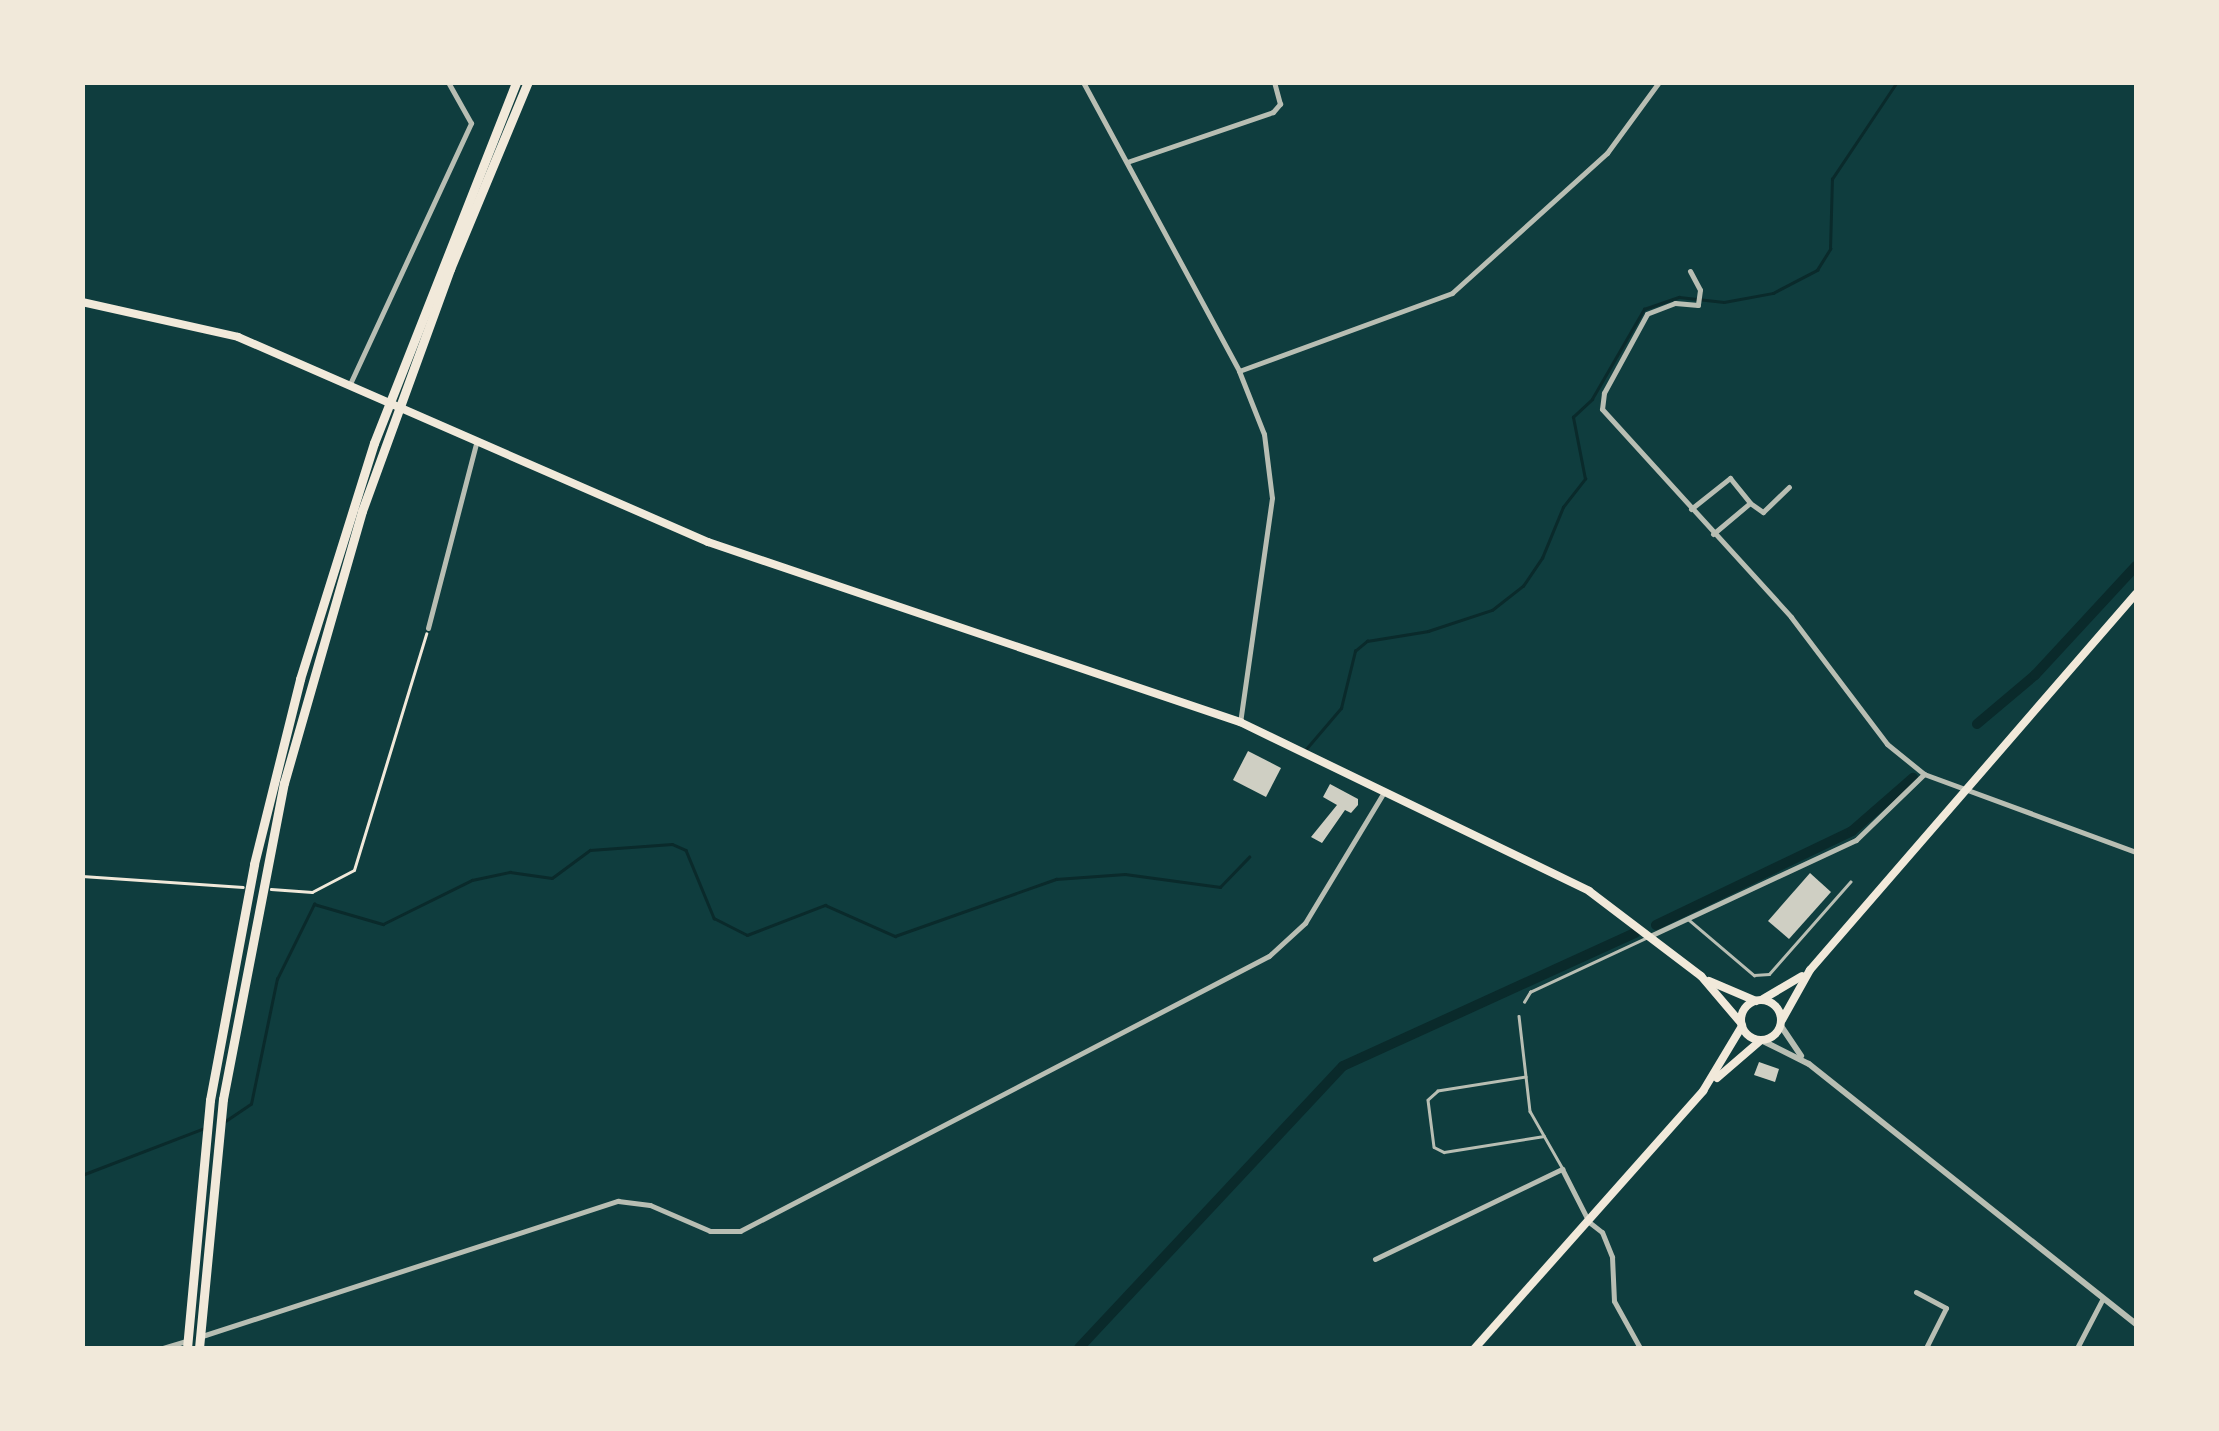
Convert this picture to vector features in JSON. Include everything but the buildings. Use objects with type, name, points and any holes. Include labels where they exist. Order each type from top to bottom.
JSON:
[{"type":"highway","points":[[187,1348],[204,1145],[245,910],[310,682],[385,446],[516,82]]},
{"type":"highway","points":[[199,1348],[223,1100],[256,913],[260,864],[300,679],[402,365],[493,151],[528,82]]},
{"type":"main road","points":[[82,302],[238,338],[708,542],[1240,722],[1309,758],[1506,847],[1652,935],[1700,976],[1741,1024],[1762,1041]]},
{"type":"main road","points":[[1475,1348],[1703,1091],[1782,1023],[1810,970],[2136,594]]},
{"type":"main road","points":[[1703,1091],[1758,1000],[1810,970]]},
{"type":"main road","points":[[1700,976],[1772,1003],[1782,1023]]},
{"type":"street","points":[[349,387],[472,123],[448,82]]},
{"type":"street","points":[[1083,82],[1239,370],[1264,434],[1272,498],[1240,722]]},
{"type":"street","points":[[1127,162],[1272,112],[1280,104],[1274,82]]},
{"type":"street","points":[[1239,370],[1452,294],[1607,153],[1659,82]]},
{"type":"street","points":[[1690,271],[1700,290],[1698,305],[1674,303],[1647,314],[1604,393],[1602,409],[1791,617],[1887,744],[1924,774],[2136,852]]},
{"type":"street","points":[[428,628],[476,444]]},
{"type":"street","points":[[1691,509],[1730,478],[1750,503],[1763,512],[1789,487]]},
{"type":"street","points":[[1713,534],[1750,503]]},
{"type":"street","points":[[1652,935],[1856,840],[1924,774]]},
{"type":"street","points":[[163,1348],[618,1202],[650,1205],[710,1231],[740,1231],[1269,956],[1304,922],[1384,792]]},
{"type":"street","points":[[1782,1023],[1809,1064]]},
{"type":"street","points":[[1762,1041],[1809,1064],[2136,1324]]},
{"type":"street","points":[[1375,1260],[1562,1169],[1612,1258],[1614,1301],[1640,1348]]},
{"type":"street","points":[[1916,1292],[1946,1308],[1926,1348]]},
{"type":"street","points":[[2076,1348],[2103,1297]]},
{"type":"lane","points":[[1686,918],[1754,975],[1769,974],[1850,882]]},
{"type":"lane","points":[[1524,1002],[1530,992],[1652,935]]},
{"type":"lane","points":[[1519,1016],[1530,1111],[1562,1169]]},
{"type":"lane","points":[[1526,1077],[1438,1091],[1428,1100],[1434,1147],[1444,1152],[1544,1136]]},
{"type":"path","points":[[270,890],[312,892],[354,870],[428,628]]},
{"type":"path","points":[[82,876],[252,888]]},
{"type":"waterway","points":[[1306,749],[1341,708],[1355,651],[1367,641],[1428,631],[1492,610],[1523,586],[1542,558],[1563,507],[1585,479],[1573,417],[1592,399],[1644,309],[1679,297],[1724,302],[1773,293],[1817,270],[1830,249],[1832,179],[1897,82]]},
{"type":"waterway","points":[[1977,724],[2035,675],[2136,566]]},
{"type":"waterway","points":[[1656,925],[1852,831],[1913,778]]},
{"type":"waterway","points":[[224,1122],[251,1104],[277,979],[314,904],[383,924],[472,880],[510,872],[552,878],[590,850],[672,844],[686,850],[714,918],[747,935],[825,905],[895,936],[1056,879],[1125,874],[1220,887],[1249,857]]},
{"type":"waterway","points":[[1079,1348],[1343,1066],[1635,933]]},
{"type":"waterway","points":[[82,1175],[202,1129]]}]
